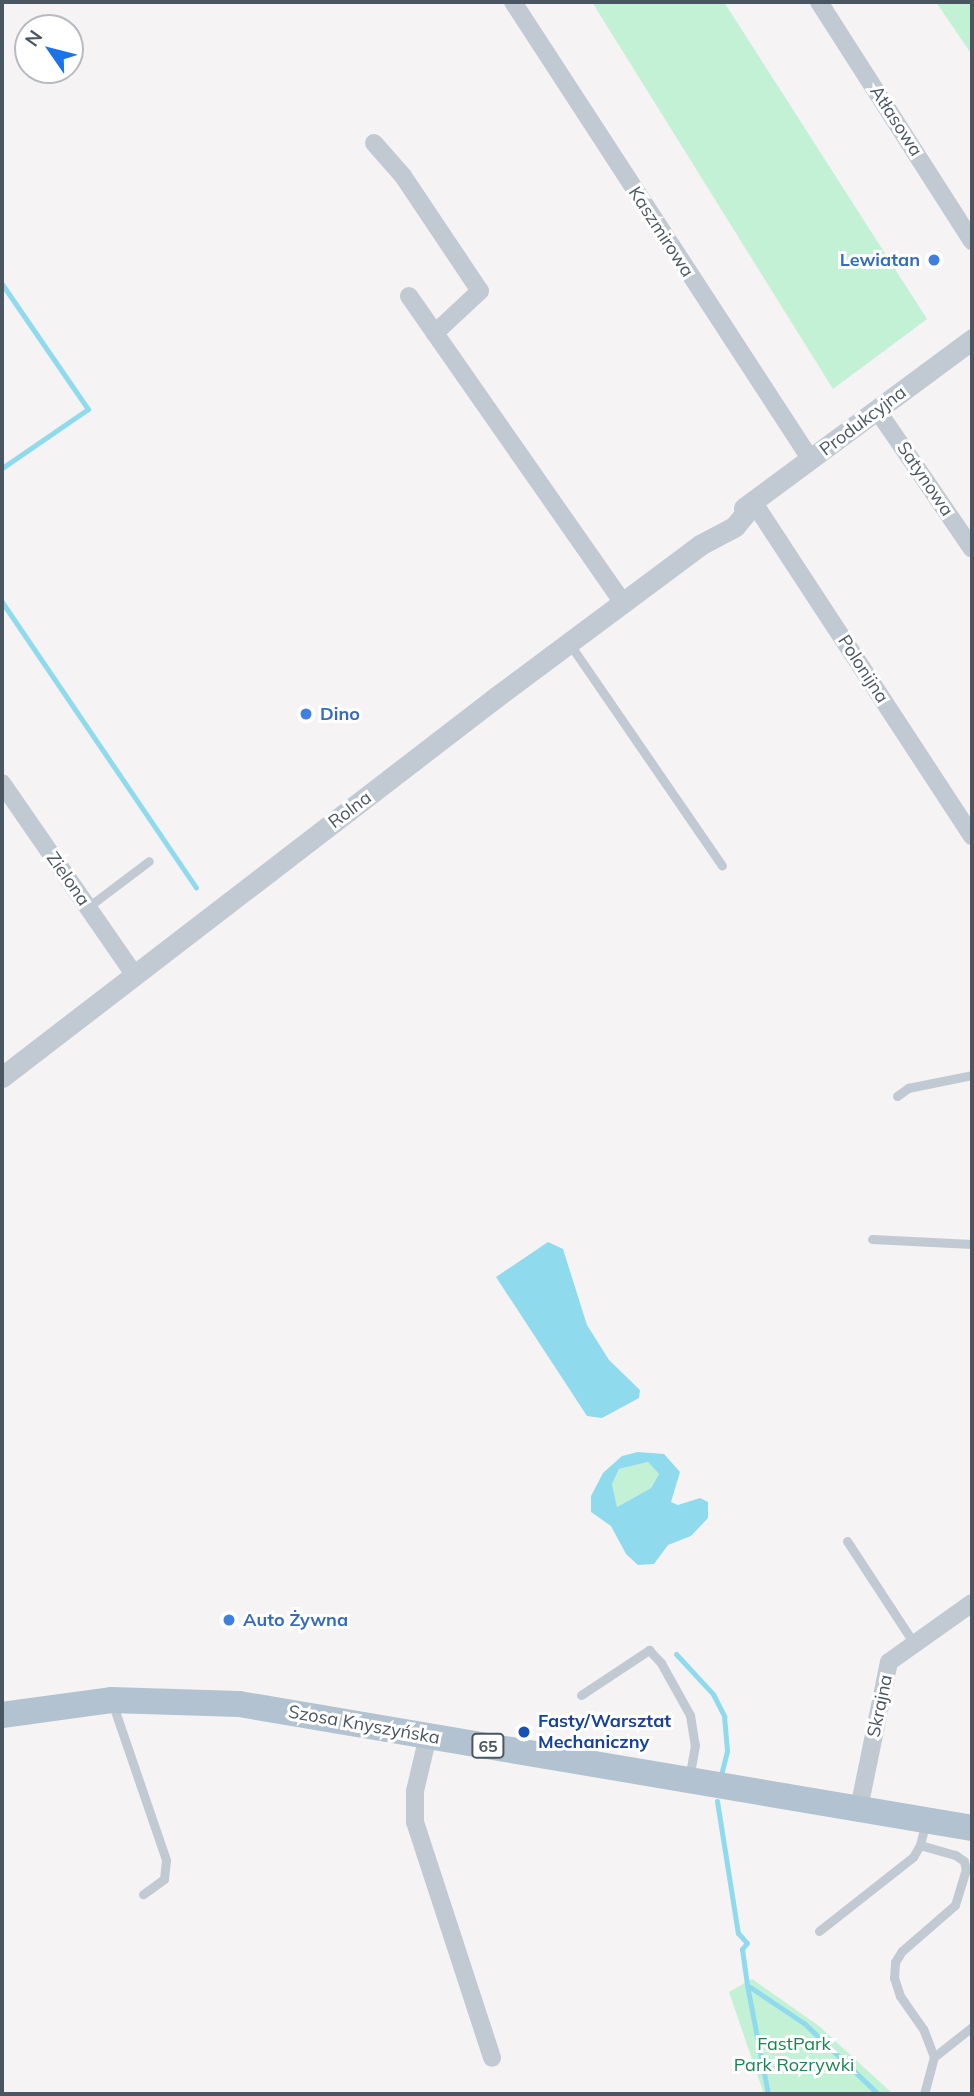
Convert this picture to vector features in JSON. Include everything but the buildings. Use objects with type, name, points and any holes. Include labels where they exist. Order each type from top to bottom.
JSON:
[{"type":"main road","name":"Szosa Knyszyńska","points":[[2,1715],[111,1700],[239,1704],[859,1808],[923,1832],[972,1828]]},
{"type":"street","name":"Kaszmirowa","points":[[513,2],[811,460]]},
{"type":"street","name":"Atłasowa","points":[[819,2],[972,241]]},
{"type":"street","points":[[374,143],[403,176],[480,291],[435,333]]},
{"type":"street","points":[[409,296],[623,603]]},
{"type":"street","name":"Produkcyjna","points":[[754,503],[972,339]]},
{"type":"street","name":"Satynowa","points":[[877,410],[972,549]]},
{"type":"street","name":"Rolna","points":[[2,1077],[569,643],[700,545],[735,526],[754,503]]},
{"type":"street","name":"Polonijna","points":[[754,503],[972,836]]},
{"type":"street","name":"Zielona","points":[[2,783],[134,974]]},
{"type":"street","name":"Skrajna","points":[[859,1808],[890,1662],[913,1642],[972,1603]]},
{"type":"street","points":[[428,1736],[415,1791],[415,1822],[492,2058]]},
{"type":"lane","points":[[569,643],[722,866]]},
{"type":"lane","points":[[88,907],[149,861]]},
{"type":"lane","points":[[897,1096],[908,1088],[972,1075]]},
{"type":"lane","points":[[872,1239],[972,1244]]},
{"type":"lane","points":[[847,1541],[913,1642]]},
{"type":"lane","points":[[581,1695],[649,1650],[662,1663],[690,1715],[695,1745],[688,1780]]},
{"type":"lane","points":[[111,1700],[166,1860],[164,1879],[144,1894]]},
{"type":"lane","points":[[819,1931],[913,1857],[923,1832],[964,1861],[966,1870],[955,1905],[902,1951],[895,1962],[900,1996],[923,2029],[934,2057],[924,2094]]},
{"type":"lane","points":[[934,2057],[972,2027]]},
{"type":"green space","points":[[592,2],[724,2],[927,319],[833,389]]},
{"type":"green space","points":[[936,2],[972,2],[972,55]]},
{"type":"green space","points":[[648,1462],[659,1474],[651,1488],[617,1507],[612,1484],[619,1469]]},
{"type":"green space","name":"FastPark Park Rozrywki","points":[[752,1979],[819,2026],[893,2094],[764,2094],[729,1992]]},
{"type":"water","points":[[548,1242],[563,1249],[587,1325],[609,1360],[640,1390],[639,1398],[602,1418],[587,1416],[496,1277]]},
{"type":"water","points":[[638,1452],[664,1454],[680,1472],[671,1502],[678,1505],[700,1498],[708,1502],[708,1518],[691,1536],[668,1545],[654,1564],[638,1565],[626,1554],[611,1526],[591,1512],[591,1496],[603,1473],[622,1456]],"holes":[[[648,1462],[659,1474],[651,1488],[617,1507],[612,1484],[619,1469]]]},
{"type":"waterway","points":[[2,284],[88,409],[2,468]]},
{"type":"waterway","points":[[2,602],[196,887]]},
{"type":"waterway","points":[[676,1654],[713,1694],[724,1716],[727,1751],[722,1771]]},
{"type":"waterway","points":[[717,1801],[738,1933],[747,1943],[742,1949],[747,1985]]},
{"type":"waterway","points":[[768,2094],[747,1985],[805,2024],[878,2094]]},
{"type":"place","name":"Lewiatan","points":[[934,260]]},
{"type":"place","name":"Dino","points":[[306,714]]},
{"type":"place","name":"Auto Żywna","points":[[229,1620]]},
{"type":"place","name":"Fasty/Warsztat Mechaniczny","points":[[524,1732]]}]
